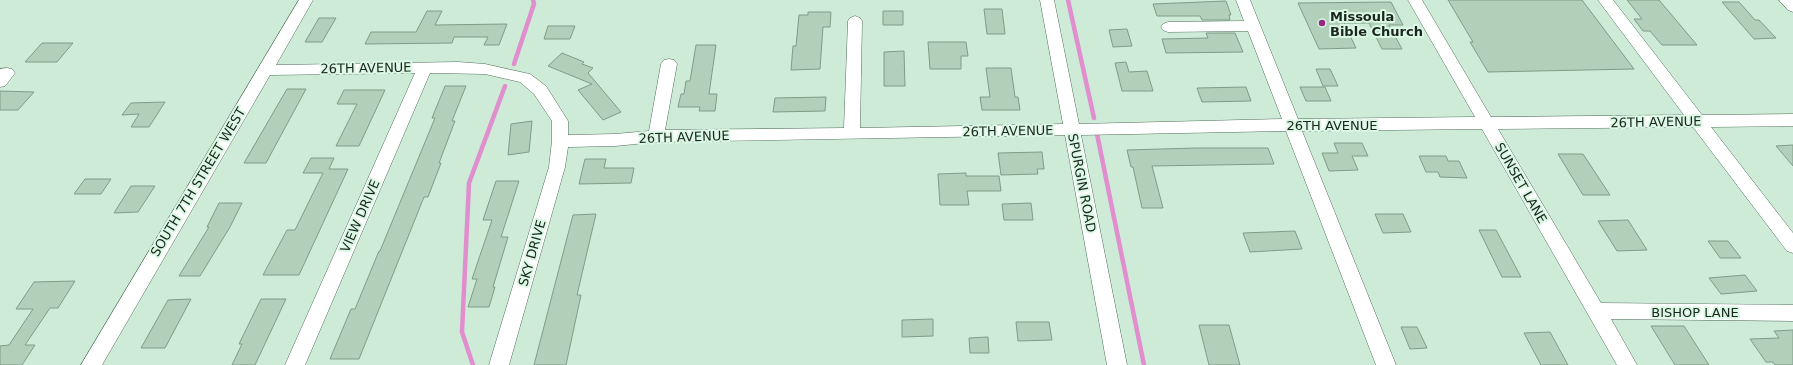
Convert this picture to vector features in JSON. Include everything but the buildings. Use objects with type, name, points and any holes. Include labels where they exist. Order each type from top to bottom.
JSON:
[{"type":"street","name":"SOUTH 7TH STREET WEST","points":[[91,365],[306,0]]},
{"type":"street","name":"SPURGIN ROAD","points":[[1047,0],[1117,365]]},
{"type":"street","points":[[1243,0],[1386,365]]},
{"type":"street","name":"SUNSET LANE","points":[[1415,0],[1627,365]]},
{"type":"street","points":[[1605,0],[1793,246]]},
{"type":"street","points":[[1786,0],[1793,7]]},
{"type":"street","points":[[852,134],[855,21]]},
{"type":"street","points":[[1168,27],[1253,26]]},
{"type":"street","points":[[656,136],[669,64]]},
{"type":"street","name":"26TH AVENUE","points":[[265,70],[425,67],[485,68],[525,78],[540,90],[560,121],[560,141],[615,140],[656,136],[852,134],[1292,125],[1793,120]]},
{"type":"street","name":"VIEW DRIVE","points":[[295,365],[425,67]]},
{"type":"street","points":[[0,74],[7,73],[0,82]]},
{"type":"street","name":"SKY DRIVE","points":[[500,365],[557,167],[560,141]]},
{"type":"street","name":"BISHOP LANE","points":[[1596,311],[1793,312]]},
{"type":"waterway","points":[[514,64],[534,4],[533,0]]},
{"type":"waterway","points":[[1068,0],[1094,118]]},
{"type":"waterway","points":[[473,365],[462,332],[469,183],[505,86]]},
{"type":"waterway","points":[[1097,134],[1144,365]]},
{"type":"place","name":"Missoula Bible Church","points":[[1322,23]]}]
